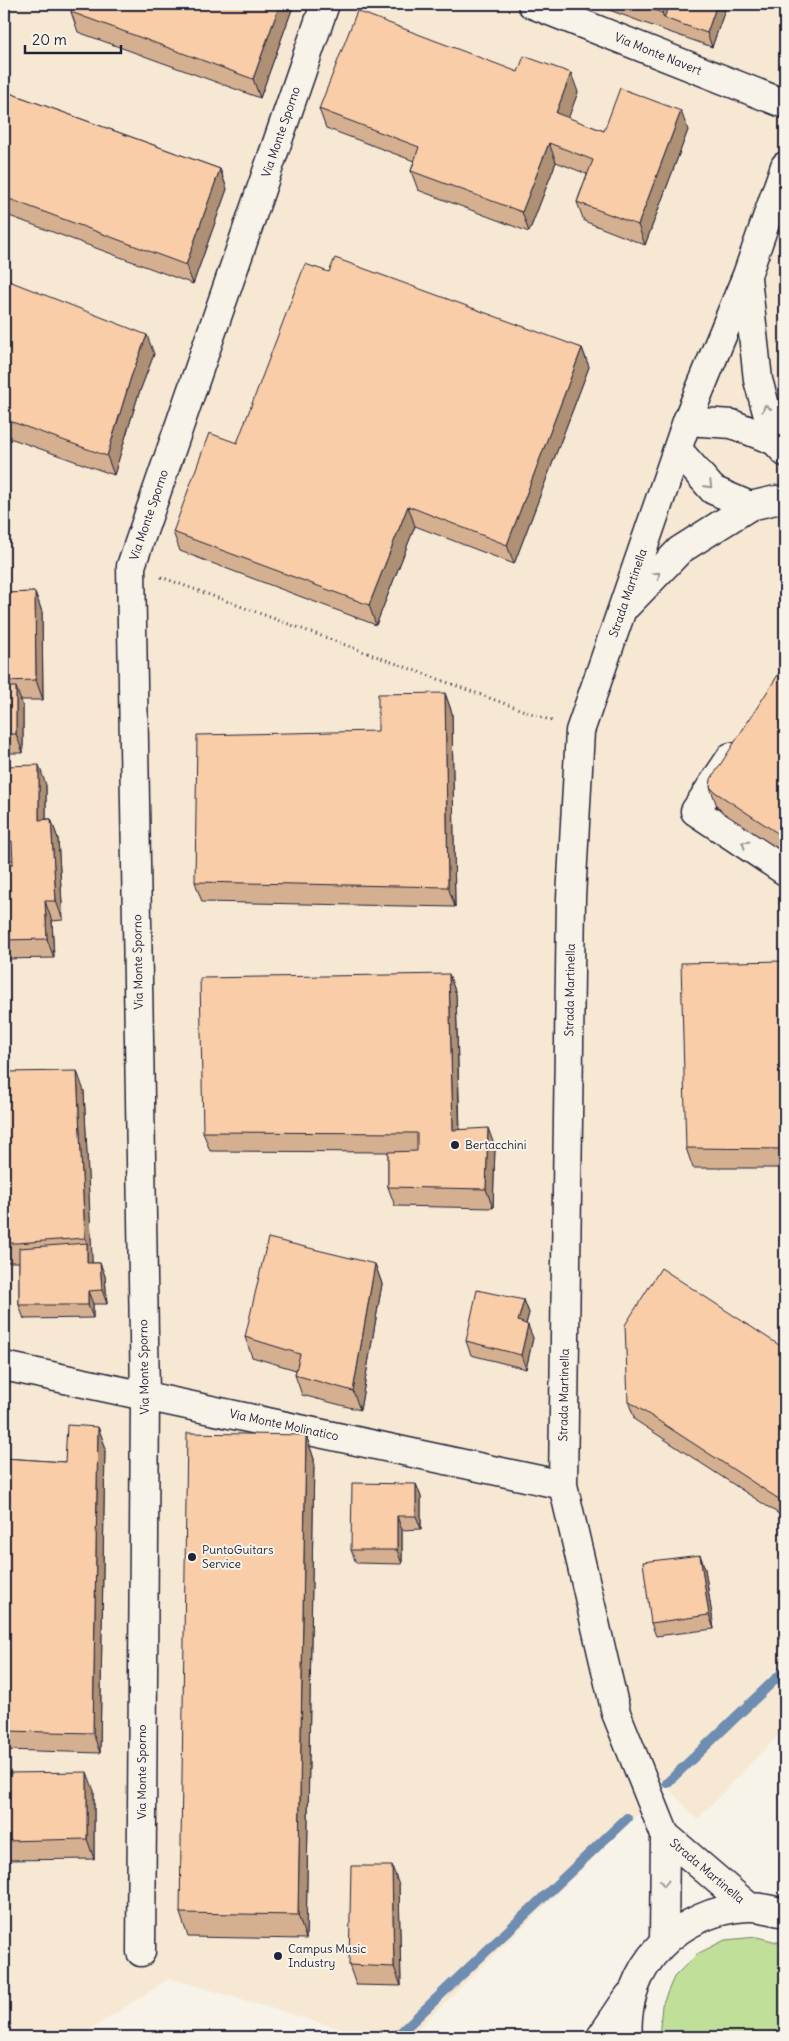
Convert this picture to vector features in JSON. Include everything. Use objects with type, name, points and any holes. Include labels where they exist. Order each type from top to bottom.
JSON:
[{"type":"street","name":"Via Monte Sporno","points":[[141,1952],[145,1396],[131,566],[326,4]]},
{"type":"street","name":"Via Monte Navert","points":[[532,4],[785,104]]},
{"type":"street","name":"Strada Martinella","points":[[664,1941],[665,1835],[616,1713],[563,1485],[571,898],[580,731],[687,421],[747,275],[785,166]]},
{"type":"street","points":[[747,275],[758,380],[780,446]]},
{"type":"street","points":[[687,421],[732,424],[780,446]]},
{"type":"street","points":[[678,450],[713,490],[750,506]]},
{"type":"street","points":[[622,610],[680,550],[750,506],[776,500],[785,500]]},
{"type":"street","points":[[743,740],[695,811],[785,871]]},
{"type":"street","name":"Via Monte Molinatico","points":[[4,1366],[563,1485]]},
{"type":"street","name":"Strada Martinella","points":[[665,1835],[749,1907]]},
{"type":"street","name":"Strada Martinella","points":[[628,2037],[627,2024],[633,1990],[646,1964],[664,1941],[689,1923],[718,1911],[749,1907],[785,1913]]},
{"type":"street","points":[[601,2037],[633,1990]]},
{"type":"path","points":[[131,566],[580,731]]},
{"type":"shaded area","points":[[4,4],[785,4],[785,1728],[697,1820],[667,1786],[410,2037],[367,2037],[170,1978],[79,2037],[4,2037]]},
{"type":"green space","points":[[757,1937],[785,1944],[785,2037],[659,2037],[662,2005],[674,1977],[697,1954],[725,1940]]},
{"type":"building","points":[[74,4],[280,4],[253,79],[71,12]]},
{"type":"building","points":[[638,4],[666,4],[662,13]]},
{"type":"building","points":[[670,4],[717,4],[707,33],[664,18]]},
{"type":"building","points":[[357,11],[518,72],[524,56],[571,73],[556,113],[604,131],[620,88],[681,111],[638,225],[577,202],[593,160],[549,143],[522,212],[411,171],[419,147],[319,109]]},
{"type":"building","points":[[4,91],[220,169],[186,265],[4,197]]},
{"type":"building","points":[[335,258],[582,348],[507,545],[408,506],[369,605],[173,532],[209,433],[237,443],[305,264],[329,272]]},
{"type":"building","points":[[4,279],[147,335],[131,377],[107,456],[4,419]]},
{"type":"building","points":[[35,592],[36,680],[4,681],[4,593]]},
{"type":"building","points":[[785,664],[785,838],[710,787],[711,779]]},
{"type":"building","points":[[4,687],[16,687],[16,734],[4,734]]},
{"type":"building","points":[[445,693],[448,887],[195,882],[197,735],[378,731],[378,694]]},
{"type":"building","points":[[39,765],[39,820],[51,819],[56,901],[45,901],[47,939],[4,940],[4,864],[13,864],[12,841],[4,841],[4,766]]},
{"type":"building","points":[[785,961],[785,1149],[686,1148],[681,963]]},
{"type":"building","points":[[449,974],[453,1130],[488,1128],[486,1189],[388,1187],[388,1152],[417,1151],[417,1133],[203,1132],[200,978]]},
{"type":"building","points":[[77,1071],[85,1238],[4,1243],[4,1072]]},
{"type":"building","points":[[268,1238],[375,1264],[353,1391],[295,1375],[300,1354],[245,1337]]},
{"type":"building","points":[[87,1243],[87,1263],[100,1263],[102,1290],[88,1291],[88,1305],[19,1305],[19,1248]]},
{"type":"building","points":[[661,1268],[785,1349],[785,1503],[628,1401],[625,1325]]},
{"type":"building","points":[[477,1290],[524,1300],[518,1321],[528,1325],[521,1355],[466,1341]]},
{"type":"building","points":[[67,1425],[98,1427],[93,1733],[4,1731],[4,1458],[65,1462]]},
{"type":"building","points":[[187,1433],[306,1435],[298,1915],[180,1913]]},
{"type":"building","points":[[352,1483],[416,1484],[416,1516],[397,1516],[397,1550],[351,1550]]},
{"type":"building","points":[[700,1555],[709,1615],[651,1623],[643,1562]]},
{"type":"building","points":[[87,1772],[87,1839],[4,1841],[4,1773]]},
{"type":"building","points":[[351,1866],[392,1866],[394,1967],[349,1965]]},
{"type":"waterway","points":[[667,1783],[785,1670]]},
{"type":"waterway","points":[[396,2037],[627,1818]]},
{"type":"place","name":"Bertacchini","points":[[455,1145]]},
{"type":"place","name":"PuntoGuitars Service","points":[[192,1557]]},
{"type":"place","name":"Campus Music Industry","points":[[278,1956]]}]
